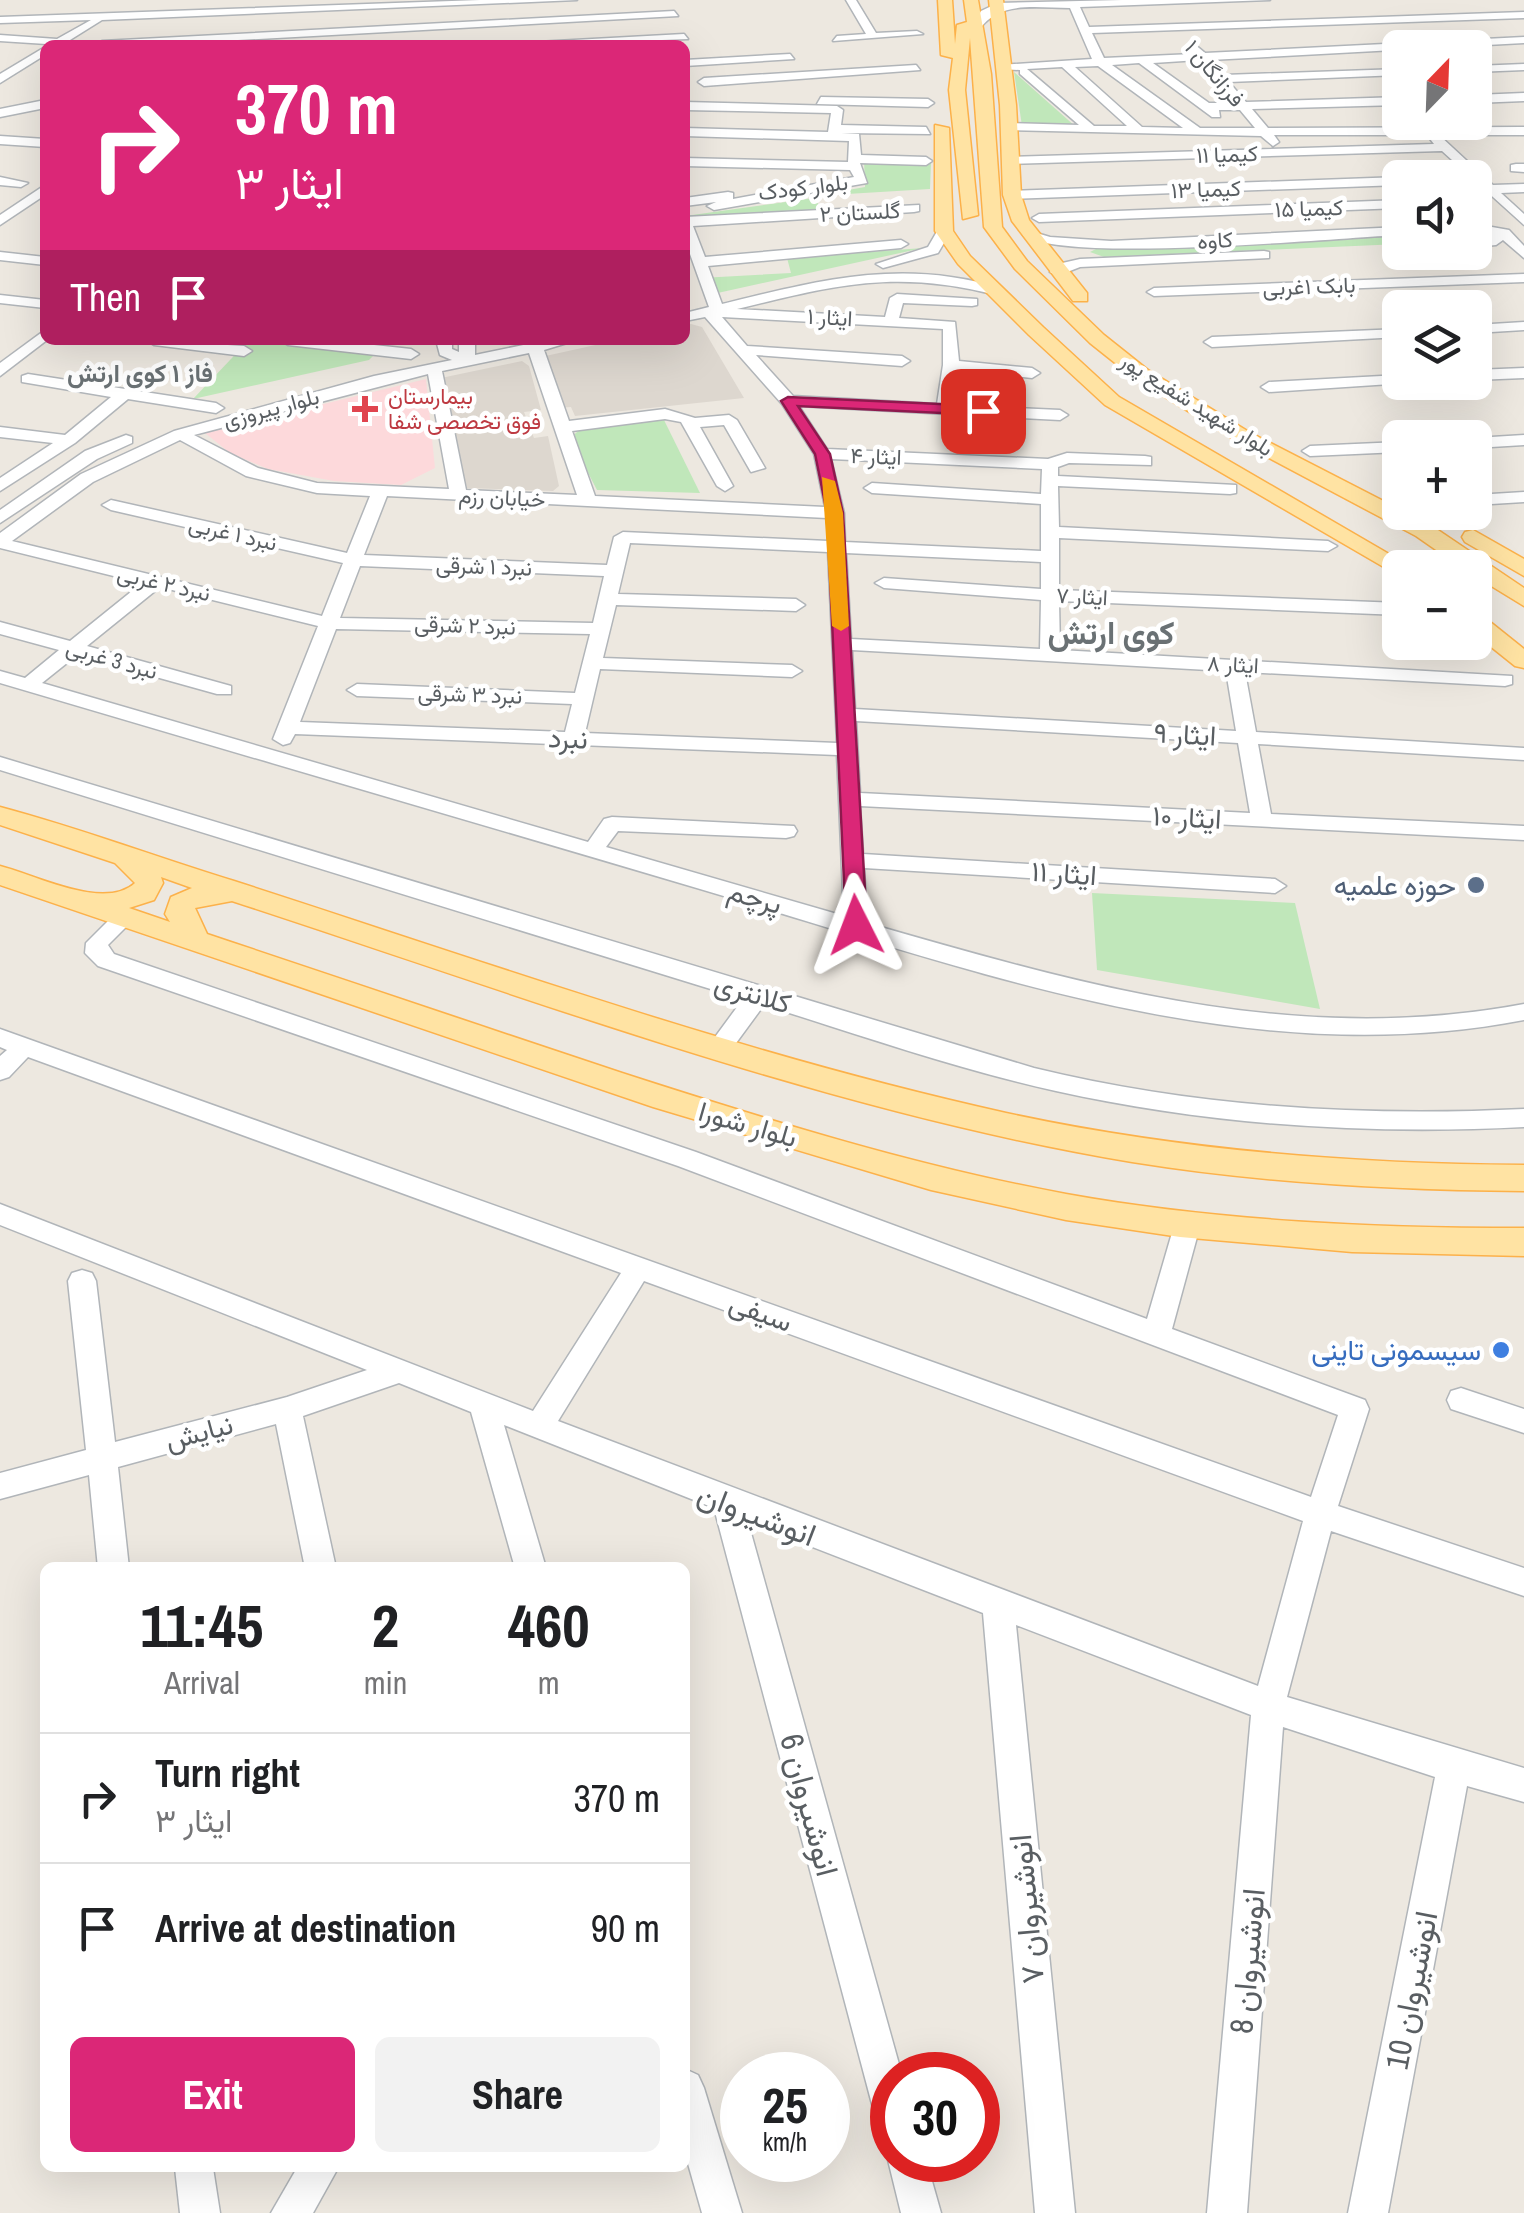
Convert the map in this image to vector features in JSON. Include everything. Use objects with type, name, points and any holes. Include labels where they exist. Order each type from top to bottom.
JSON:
[{"type":"main road","points":[[965,5],[946,0],[948,68],[940,103],[945,221],[964,260],[1112,400],[1382,556]]},
{"type":"main road","points":[[997,3],[1012,195],[1020,221],[1035,226],[1058,272],[1091,318],[1141,374]]},
{"type":"main road","name":"بلوار شهید شفیع پور","points":[[965,5],[975,28],[984,82],[990,209],[1002,244],[1083,326],[1141,374],[1242,436],[1424,531],[1524,599]]},
{"type":"main road","name":"بلوار شهید شفیع پور","points":[[965,5],[958,81],[971,225],[1002,272],[1111,374],[1258,467],[1349,509],[1417,550]]},
{"type":"main road","points":[[958,81],[968,87],[984,82]]},
{"type":"main road","points":[[987,141],[996,152],[1004,188],[1012,195]]},
{"type":"main road","points":[[945,221],[955,165],[964,150]]},
{"type":"main road","points":[[1076,294],[1136,344]]},
{"type":"main road","points":[[1036,331],[1071,350],[1127,396],[1226,447]]},
{"type":"main road","points":[[1158,360],[1194,386],[1382,489]]},
{"type":"main road","points":[[1458,530],[1524,569]]},
{"type":"main road","points":[[1492,599],[1524,623]]},
{"type":"main road","points":[[1492,636],[1524,661]]},
{"type":"main road","points":[[0,816],[719,1048],[930,1109],[1078,1140],[1216,1161],[1384,1176],[1524,1178]]},
{"type":"main road","points":[[68,898],[118,902],[144,893],[149,883],[145,874],[126,856]]},
{"type":"main road","name":"بلوار شورا","points":[[0,875],[665,1099],[906,1170],[1064,1206],[1188,1226],[1423,1243],[1524,1242]]},
{"type":"main road","points":[[196,941],[183,922],[182,904],[193,897],[234,891]]},
{"type":"street","points":[[188,14],[190,0]]},
{"type":"street","points":[[0,20],[572,0]]},
{"type":"street","points":[[667,0],[685,40]]},
{"type":"street","points":[[851,0],[873,37]]},
{"type":"street","points":[[975,28],[982,23],[985,12],[997,3],[1266,0]]},
{"type":"street","points":[[1424,0],[1454,30]]},
{"type":"street","name":"فرزانگان ۱","points":[[1156,3],[1351,234]]},
{"type":"street","points":[[423,4],[427,40]]},
{"type":"street","points":[[1074,5],[1098,61],[1197,132]]},
{"type":"street","points":[[1299,12],[1382,88]]},
{"type":"street","points":[[208,40],[674,14]]},
{"type":"street","points":[[1084,30],[1524,15]]},
{"type":"street","points":[[0,37],[109,17]]},
{"type":"street","points":[[103,40],[109,17]]},
{"type":"street","points":[[244,37],[248,18]]},
{"type":"street","points":[[62,40],[91,22]]},
{"type":"street","points":[[837,40],[916,34]]},
{"type":"street","points":[[0,37],[40,42]]},
{"type":"street","points":[[628,40],[684,37]]},
{"type":"street","points":[[1492,44],[1524,40]]},
{"type":"street","points":[[754,43],[767,76]]},
{"type":"street","points":[[1004,67],[1382,47]]},
{"type":"street","points":[[0,79],[6,70],[40,53]]},
{"type":"street","points":[[690,62],[812,56]]},
{"type":"street","points":[[1139,58],[1240,132]]},
{"type":"street","points":[[690,62],[706,86],[690,91]]},
{"type":"street","points":[[1064,63],[1138,130]]},
{"type":"street","points":[[1492,64],[1496,68]]},
{"type":"street","points":[[1492,68],[1524,67]]},
{"type":"street","points":[[704,82],[916,68]]},
{"type":"street","points":[[6,70],[28,72]]},
{"type":"street","points":[[1024,72],[1091,129]]},
{"type":"street","points":[[821,105],[824,73]]},
{"type":"street","points":[[1220,79],[1382,73]]},
{"type":"street","points":[[1492,98],[1524,97]]},
{"type":"street","points":[[690,106],[928,103]]},
{"type":"street","points":[[1205,106],[1382,103]]},
{"type":"street","points":[[2,108],[40,104]]},
{"type":"street","points":[[821,105],[837,110],[835,132]]},
{"type":"street","points":[[1009,126],[1266,133],[1382,129]]},
{"type":"street","points":[[690,132],[926,130]]},
{"type":"street","points":[[1492,130],[1524,131]]},
{"type":"street","points":[[835,132],[855,137],[854,162]]},
{"type":"street","points":[[0,140],[40,143]]},
{"type":"street","points":[[1438,140],[1458,160]]},
{"type":"street","name":"کیمیا ۱۱","points":[[1010,161],[1296,169],[1444,146]]},
{"type":"street","points":[[690,162],[926,161]]},
{"type":"street","name":"بلوار کودک","points":[[690,201],[862,180],[854,162]]},
{"type":"street","name":"کیمیا ۱۳","points":[[1012,195],[1296,169],[1382,179]]},
{"type":"street","points":[[0,181],[21,183]]},
{"type":"street","points":[[1492,189],[1524,188]]},
{"type":"street","points":[[1492,191],[1524,221]]},
{"type":"street","name":"بلوار کودک","points":[[690,209],[780,192]]},
{"type":"street","points":[[0,221],[40,193]]},
{"type":"street","points":[[1492,201],[1502,200]]},
{"type":"street","name":"کیمیا ۱۵","points":[[1035,226],[1382,205]]},
{"type":"street","name":"گلستان ۲","points":[[690,222],[914,208]]},
{"type":"street","points":[[690,275],[702,269],[933,250],[945,221]]},
{"type":"street","name":"کاوه","points":[[1035,226],[1049,242],[1112,244],[1382,232]]},
{"type":"street","points":[[1492,231],[1524,231]]},
{"type":"street","points":[[1492,241],[1504,233]]},
{"type":"street","points":[[1504,233],[1524,254]]},
{"type":"street","points":[[690,243],[712,305],[742,350],[788,401],[822,454],[835,513],[856,925]]},
{"type":"street","points":[[1112,244],[1094,247],[1089,254],[1098,261],[1116,264]]},
{"type":"street","points":[[1321,252],[1382,248]]},
{"type":"street","points":[[690,312],[902,252],[925,266],[920,275]]},
{"type":"street","name":"کاوه","points":[[1058,272],[1070,264],[1282,254]]},
{"type":"street","points":[[0,256],[40,260]]},
{"type":"street","points":[[690,300],[712,305],[879,276],[920,275],[973,281],[996,291]]},
{"type":"street","name":"بابک ۱غربی","points":[[1154,292],[1524,278]]},
{"type":"street","points":[[891,320],[897,298],[972,302]]},
{"type":"street","points":[[0,299],[40,303]]},
{"type":"street","name":"ایثار ۱","points":[[712,305],[950,325],[951,365]]},
{"type":"street","points":[[841,358],[844,318]]},
{"type":"street","points":[[1492,328],[1524,326]]},
{"type":"street","points":[[1212,342],[1382,333]]},
{"type":"street","points":[[0,371],[40,338]]},
{"type":"street","points":[[195,345],[244,351]]},
{"type":"street","points":[[321,345],[407,358],[422,345]]},
{"type":"street","name":"بلوار پیروزی","points":[[0,518],[91,455],[216,408],[445,346],[467,349],[545,345]]},
{"type":"street","points":[[536,347],[588,502]]},
{"type":"street","points":[[0,349],[24,352]]},
{"type":"street","name":"بلوار پیروزی","points":[[0,542],[87,478],[180,434],[434,367],[467,349]]},
{"type":"street","points":[[742,350],[902,362]]},
{"type":"street","points":[[944,408],[951,365],[1032,373]]},
{"type":"street","points":[[434,367],[458,494]]},
{"type":"street","points":[[1492,374],[1524,372]]},
{"type":"street","points":[[28,380],[216,408]]},
{"type":"street","points":[[1270,387],[1382,381]]},
{"type":"street","points":[[0,486],[69,440],[124,394]]},
{"type":"street","points":[[788,401],[1060,415]]},
{"type":"street","points":[[563,427],[665,414],[687,418],[725,486]]},
{"type":"street","points":[[690,423],[729,420],[757,468]]},
{"type":"street","points":[[0,432],[69,440]]},
{"type":"street","name":"خیابان رزم","points":[[180,434],[270,478],[318,488],[835,513]]},
{"type":"street","points":[[1492,442],[1524,440]]},
{"type":"street","points":[[1310,451],[1382,447]]},
{"type":"street","name":"ایثار ۴","points":[[822,454],[1050,482]]},
{"type":"street","points":[[1050,654],[1050,482],[1067,458],[1145,461]]},
{"type":"street","points":[[872,488],[1050,482],[1230,490]]},
{"type":"street","points":[[275,758],[380,493]]},
{"type":"street","points":[[1492,499],[1524,497]]},
{"type":"street","name":"نبرد ۱ غربی","points":[[111,505],[354,560]]},
{"type":"street","points":[[1050,532],[1328,546]]},
{"type":"street","points":[[574,738],[622,537],[1050,558]]},
{"type":"street","name":"نبرد ۲ غربی","points":[[0,542],[329,623]]},
{"type":"street","name":"نبرد ۱ شرقی","points":[[354,560],[614,572]]},
{"type":"street","points":[[28,685],[156,582]]},
{"type":"street","name":"ایثار ۷","points":[[884,583],[1050,595],[1382,609]]},
{"type":"street","points":[[608,598],[796,605]]},
{"type":"street","name":"نبرد ۲ شرقی","points":[[329,623],[600,629]]},
{"type":"street","name":"نبرد 3 غربی","points":[[0,628],[224,690]]},
{"type":"street","name":"ایثار ۸","points":[[842,644],[1505,680]]},
{"type":"street","points":[[592,664],[792,672]]},
{"type":"street","points":[[1234,664],[1262,821]]},
{"type":"street","name":"پرچم","points":[[0,677],[994,966],[1226,1019],[1322,1026],[1422,1026],[1524,1012]]},
{"type":"street","name":"نبرد ۳ شرقی","points":[[357,690],[584,698]]},
{"type":"street","name":"ایثار ۹","points":[[845,714],[1524,754]]},
{"type":"street","name":"نبرد","points":[[288,728],[847,749]]},
{"type":"street","name":"کلانتری","points":[[0,763],[759,995],[1065,1084],[1235,1112],[1466,1123],[1524,1118]]},
{"type":"street","name":"ایثار ۱۰","points":[[850,798],[1524,833]]},
{"type":"street","points":[[593,850],[612,824],[786,830]]},
{"type":"street","name":"ایثار ۱۱","points":[[853,860],[1275,886]]},
{"type":"street","points":[[125,917],[97,944],[98,953],[106,960],[668,1152],[1157,1333],[1188,1226]]},
{"type":"street","points":[[719,1048],[759,995]]},
{"type":"street","points":[[0,1071],[12,1042]]},
{"type":"street","name":"سیفی","points":[[12,1042],[1320,1514],[1524,1582]]},
{"type":"street","name":"انوشیروان","points":[[0,1214],[728,1503],[1268,1708],[1454,1768],[1524,1785]]},
{"type":"street","points":[[538,1428],[638,1268]]},
{"type":"street","points":[[82,1281],[113,1562]]},
{"type":"street","name":"انوشیروان 8","points":[[1157,1333],[1355,1409],[1320,1514],[1268,1708],[1227,2213]]},
{"type":"street","name":"نیایش","points":[[0,1486],[287,1408],[397,1372]]},
{"type":"street","points":[[1462,1400],[1524,1421]]},
{"type":"street","points":[[484,1407],[530,1562]]},
{"type":"street","points":[[287,1408],[320,1562]]},
{"type":"street","name":"انوشیروان 6","points":[[728,1503],[877,2052]]},
{"type":"street","name":"انوشیروان ۷","points":[[998,1604],[1054,2213]]},
{"type":"street","name":"انوشیروان 10","points":[[1368,2213],[1454,1768]]},
{"type":"street","points":[[690,2105],[722,2213]]},
{"type":"street","points":[[195,2172],[200,2213]]},
{"type":"street","points":[[291,2213],[317,2172]]},
{"type":"street","points":[[913,2182],[921,2213]]},
{"type":"shaded area","points":[[690,324],[702,327],[744,398],[575,416],[571,407],[558,408],[541,357],[595,345],[690,345]]},
{"type":"shaded area","points":[[522,361],[529,366],[541,410],[524,412],[534,438],[548,436],[559,486],[553,491],[467,488],[441,378]]},
{"type":"shaded area","name":"بیمارستان فوق تخصصی شفا","points":[[426,379],[435,468],[401,485],[334,481],[268,469],[230,453],[205,433]]},
{"type":"green space","points":[[1014,72],[1076,127],[1022,126]]},
{"type":"green space","points":[[864,160],[931,162],[930,189],[814,196],[865,187]]},
{"type":"green space","points":[[814,198],[824,212],[690,221],[690,215]]},
{"type":"green space","points":[[1382,234],[1382,245],[1104,257],[1090,252],[1100,247]]},
{"type":"green space","points":[[923,248],[704,296],[701,278],[791,273],[787,258]]},
{"type":"green space","points":[[244,345],[298,345],[376,353],[369,360],[193,399]]},
{"type":"green space","points":[[663,418],[700,493],[597,490],[570,438],[583,427]]},
{"type":"green space","points":[[1092,893],[1295,903],[1320,1009],[1097,970]]},
{"type":"slow traffic","points":[[828,481],[835,513],[841,626]]},
{"type":"place","name":"بیمارستان فوق تخصصی شفا","points":[[365,409]]},
{"type":"place","name":"حوزه علمیه","points":[[1476,885]]},
{"type":"place","name":"سیسمونی تاینی","points":[[1501,1350]]},
{"type":"district","name":"فاز ۱ کوی ارتش","points":[[140,373]]},
{"type":"district","name":"کوی ارتش","points":[[1111,632]]},
{"type":"route","points":[[856,925],[835,513],[822,454],[788,401],[983,411]]}]
